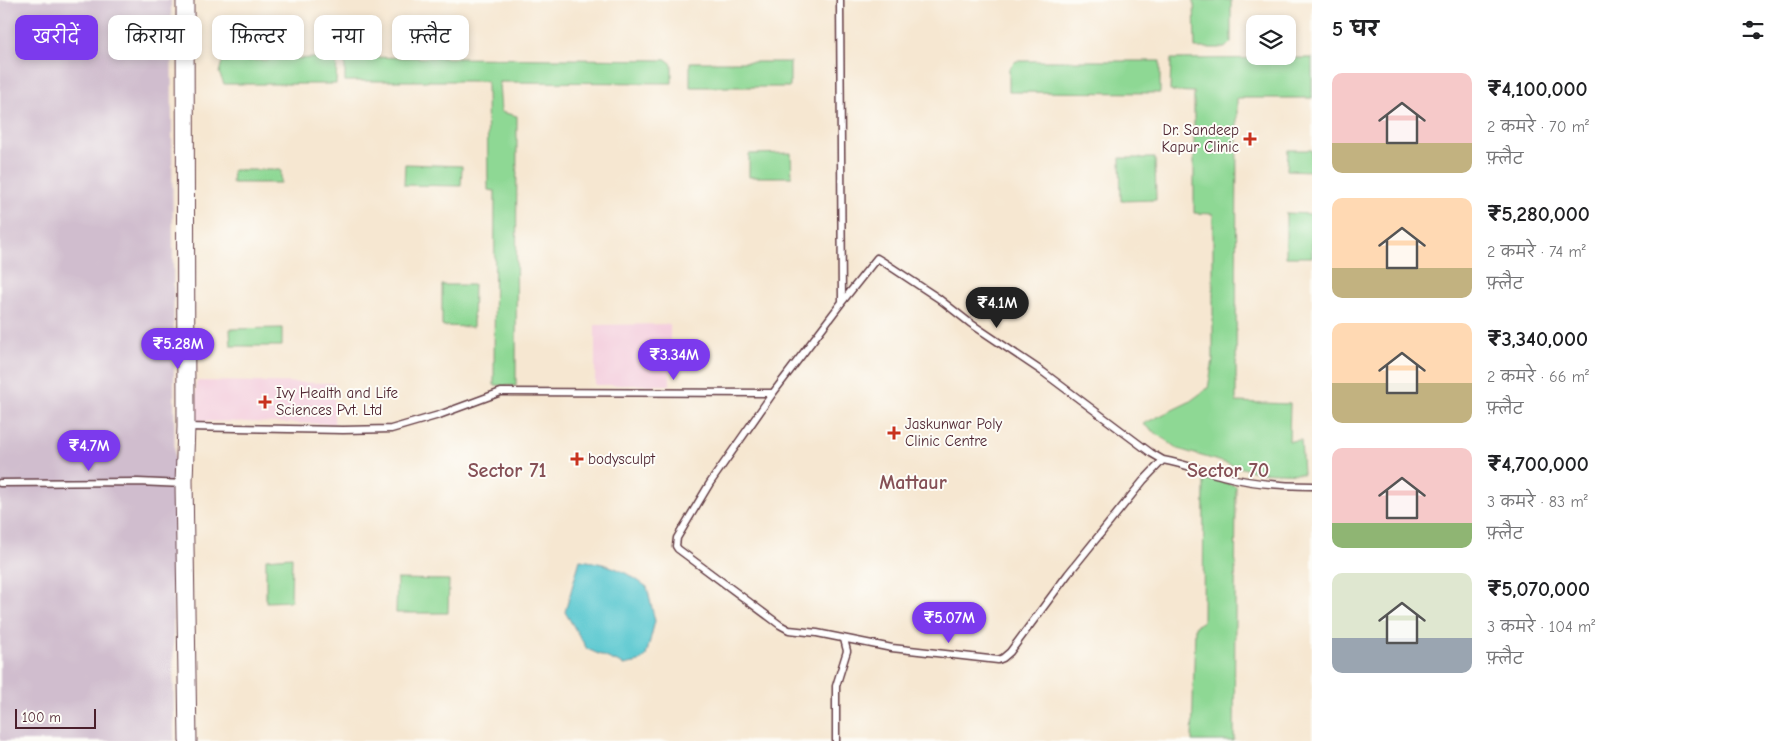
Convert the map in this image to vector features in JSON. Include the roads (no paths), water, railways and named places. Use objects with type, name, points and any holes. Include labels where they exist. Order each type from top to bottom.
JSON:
[{"type":"main road","points":[[180,0],[186,427]]},
{"type":"main road","points":[[184,741],[184,484],[189,0]]},
{"type":"main road","points":[[184,484],[192,741]]},
{"type":"street","points":[[840,0],[842,302]]},
{"type":"street","points":[[1163,460],[1143,481],[1068,574],[1010,652],[998,660],[892,648],[817,633],[789,630],[678,549],[675,542],[710,483],[773,393],[877,258],[938,298],[984,333],[1043,372],[1163,460],[1222,476],[1264,484],[1312,486]]},
{"type":"street","points":[[186,427],[391,429],[439,415],[501,392],[773,393]]},
{"type":"street","points":[[0,483],[138,482],[184,484]]},
{"type":"street","points":[[836,741],[836,686],[847,650],[844,639]]},
{"type":"water","points":[[580,560],[600,563],[615,568],[647,587],[655,621],[646,656],[639,662],[624,665],[587,649],[565,612]]},
{"type":"place","name":"Dr. Sandeep Kapur Clinic","points":[[1250,139]]},
{"type":"place","name":"Ivy Health and Life Sciences Pvt. Ltd","points":[[265,402]]},
{"type":"place","name":"Jaskunwar Poly Clinic Centre","points":[[894,433]]},
{"type":"place","name":"bodysculpt","points":[[577,459]]},
{"type":"district","name":"Sector 71","points":[[507,470]]},
{"type":"district","name":"Sector 70","points":[[1228,470]]},
{"type":"district","name":"Mattaur","points":[[913,482]]}]
